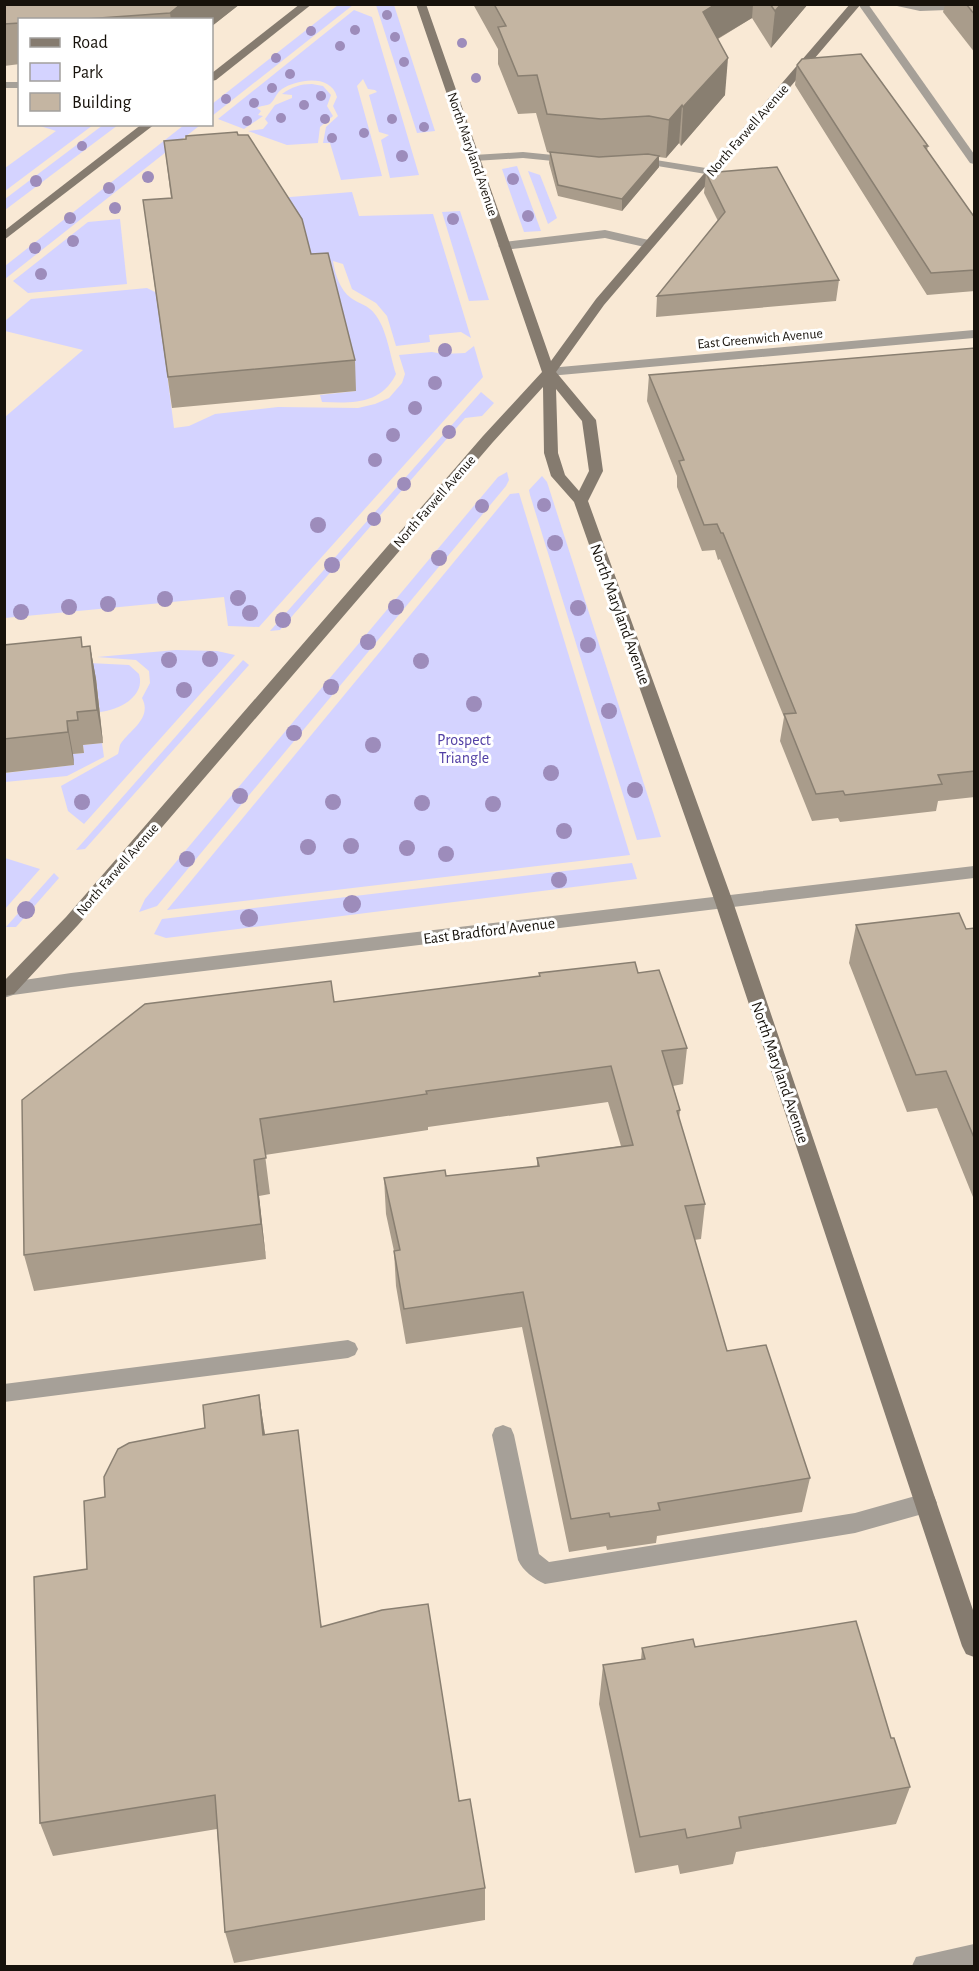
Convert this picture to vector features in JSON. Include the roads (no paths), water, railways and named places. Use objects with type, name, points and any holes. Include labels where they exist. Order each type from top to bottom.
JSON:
[{"type":"street","points":[[213,77],[307,4]]},
{"type":"street","name":"North Maryland Avenue","points":[[421,4],[549,372],[551,453],[558,476],[581,501],[724,902],[975,1646]]},
{"type":"street","name":"North Farwell Avenue","points":[[6,990],[72,921],[457,475],[549,372],[600,302],[856,4]]},
{"type":"street","points":[[863,4],[975,161]]},
{"type":"street","points":[[893,4],[921,8],[975,6]]},
{"type":"street","points":[[4,237],[147,126]]},
{"type":"street","points":[[474,158],[523,155],[587,162]]},
{"type":"street","points":[[628,161],[646,160],[712,171]]},
{"type":"street","points":[[504,246],[605,234],[649,244]]},
{"type":"street","name":"East Greenwich Avenue","points":[[549,372],[975,334]]},
{"type":"street","name":"North Maryland Avenue","points":[[549,372],[589,420],[596,471],[581,501]]},
{"type":"street","name":"East Bradford Avenue","points":[[6,990],[975,872]]},
{"type":"street","points":[[4,1393],[348,1349]]},
{"type":"street","points":[[503,1435],[529,1560],[545,1573],[855,1523],[926,1503]]},
{"type":"street","points":[[925,1966],[975,1957]]},
{"type":"park label","name":"Prospect Triangle","points":[[464,748]]}]
